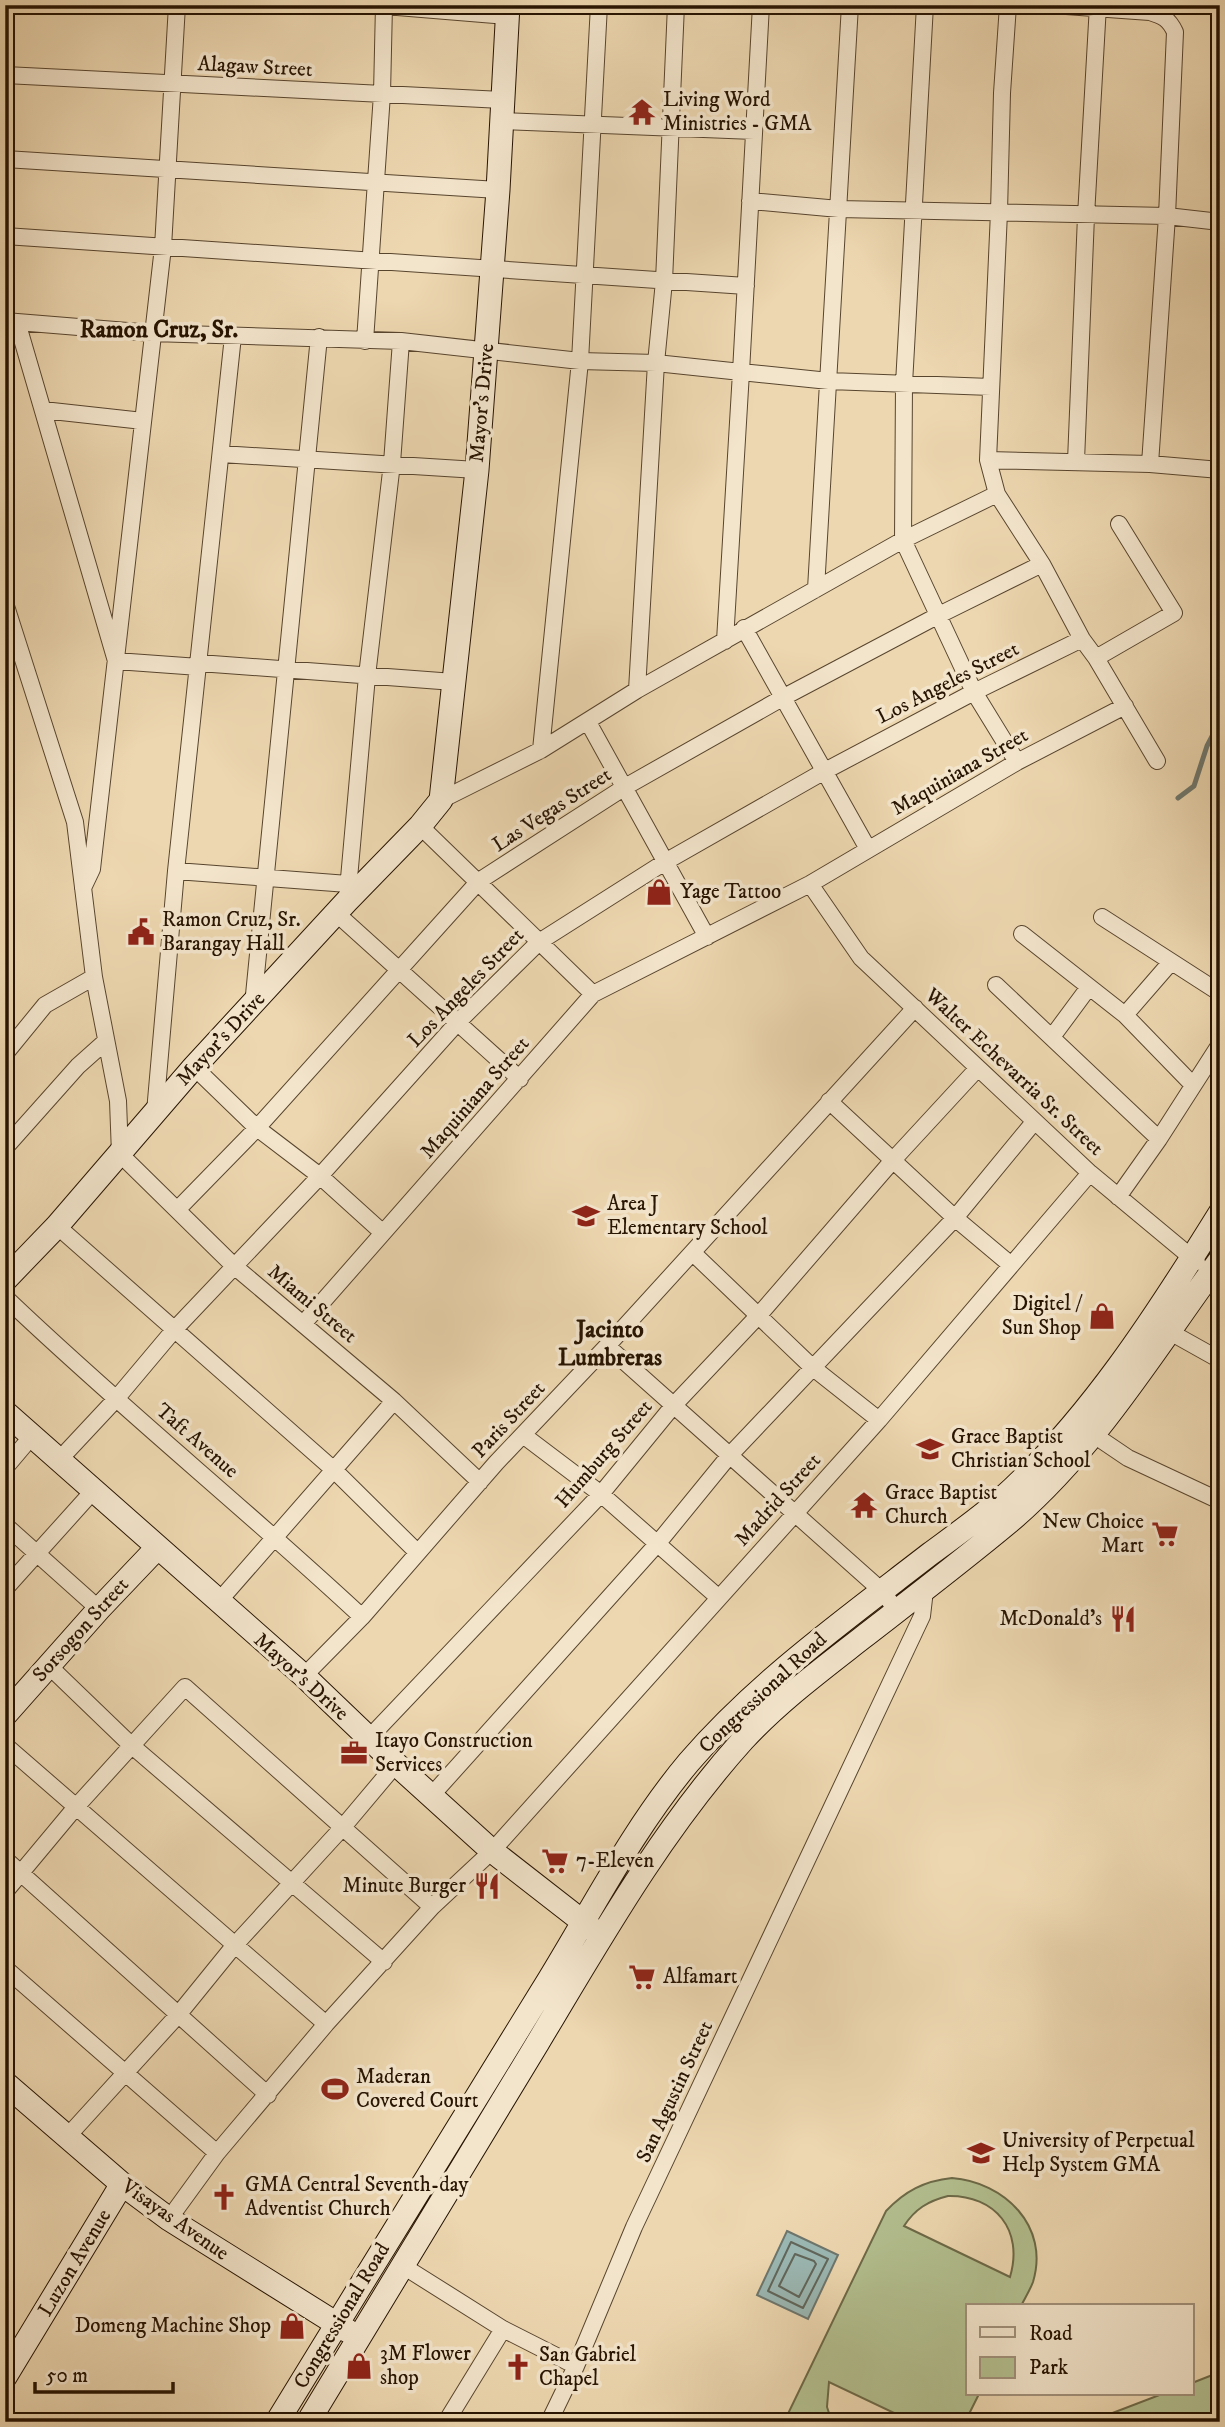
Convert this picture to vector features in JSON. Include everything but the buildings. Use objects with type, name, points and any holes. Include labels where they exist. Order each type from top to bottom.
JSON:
[{"type":"street","points":[[83,888],[92,869],[163,247],[177,5]]},
{"type":"street","points":[[373,5],[508,11]]},
{"type":"street","points":[[541,750],[580,361],[599,5]]},
{"type":"street","points":[[637,690],[656,363],[664,281],[676,5]]},
{"type":"street","points":[[725,641],[761,5]]},
{"type":"street","points":[[816,589],[850,5]]},
{"type":"street","points":[[925,5],[904,384],[903,540],[974,692],[1017,762]]},
{"type":"street","points":[[1008,5],[1002,93],[988,460],[997,494],[1042,564],[1082,639],[1157,761]]},
{"type":"street","points":[[1052,5],[1150,12],[1170,22],[1175,32],[1167,216],[1150,464]]},
{"type":"street","points":[[365,341],[382,94],[384,6]]},
{"type":"street","points":[[1076,461],[1098,7]]},
{"type":"street","name":"Mayor's Drive","points":[[441,800],[477,470],[508,11]]},
{"type":"street","name":"Alagaw Street","points":[[5,75],[382,94],[594,124],[754,131]]},
{"type":"street","points":[[5,159],[498,190]]},
{"type":"street","points":[[750,201],[839,209],[1167,216],[1220,222]]},
{"type":"street","points":[[5,236],[746,286]]},
{"type":"street","points":[[116,661],[43,410],[11,321],[152,333],[401,341],[580,361],[656,363],[828,381],[991,387]]},
{"type":"street","points":[[155,1112],[176,871],[233,336]]},
{"type":"street","points":[[253,1005],[319,337]]},
{"type":"street","points":[[344,900],[392,463],[401,341]]},
{"type":"street","points":[[43,410],[143,421]]},
{"type":"street","points":[[221,454],[477,470]]},
{"type":"street","points":[[988,460],[1150,464],[1220,470]]},
{"type":"street","name":"Mayor's Drive","points":[[5,1280],[57,1226],[344,900],[421,825],[441,800],[541,750],[637,690],[903,540],[997,494]]},
{"type":"street","points":[[1096,658],[1174,613],[1119,524]]},
{"type":"street","name":"Las Vegas Street","points":[[177,1210],[257,1128],[479,881],[625,788],[784,697],[1042,564]]},
{"type":"street","points":[[5,603],[75,822],[94,977],[118,1101],[120,1154]]},
{"type":"street","points":[[744,628],[868,849]]},
{"type":"street","name":"Los Angeles Street","points":[[59,1460],[116,1399],[174,1330],[320,1176],[458,1022],[539,942],[665,862],[823,772],[974,692],[1082,639]]},
{"type":"street","points":[[116,661],[286,669],[454,682]]},
{"type":"street","name":"Maquiniana Street","points":[[303,1324],[593,994],[810,884],[1017,762],[1125,706]]},
{"type":"street","points":[[587,722],[707,937]]},
{"type":"street","points":[[421,825],[593,994]]},
{"type":"street","points":[[176,871],[265,877],[344,900],[398,970],[520,1079]]},
{"type":"street","name":"Walter Echevarria Sr. Street","points":[[810,884],[861,958],[1034,1122],[1090,1173],[1192,1258],[1215,1266]]},
{"type":"street","points":[[1102,917],[1220,993]]},
{"type":"street","points":[[1023,934],[1125,1015],[1192,1085]]},
{"type":"street","points":[[1125,1015],[1171,961]]},
{"type":"street","points":[[5,1054],[45,1005],[94,977]]},
{"type":"street","points":[[996,985],[1159,1139]]},
{"type":"street","points":[[1052,1037],[1089,987]]},
{"type":"street","name":"Paris Street","points":[[304,1676],[362,1617],[480,1482],[915,1008]]},
{"type":"street","points":[[5,1148],[78,1066],[106,1041]]},
{"type":"street","points":[[1118,1197],[1220,1044]]},
{"type":"street","points":[[194,1068],[257,1128],[320,1176],[383,1233]]},
{"type":"street","name":"Humburg Street","points":[[369,1738],[601,1494],[673,1406],[759,1315],[894,1159],[978,1068]]},
{"type":"street","points":[[829,1101],[954,1217],[1012,1265]]},
{"type":"street","points":[[431,1797],[659,1543],[729,1456],[954,1217],[1034,1122]]},
{"type":"street","name":"Miami Street","points":[[120,1154],[234,1266],[394,1401],[480,1482]]},
{"type":"street","name":"Madrid Street","points":[[169,2219],[217,2153],[326,2024],[432,1907],[492,1851],[879,1420],[1090,1173]]},
{"type":"street","name":"Congressional Road","points":[[278,2422],[336,2325],[593,1930],[746,1737],[807,1680],[925,1590],[1010,1520],[1094,1435],[1159,1325],[1192,1258],[1220,1213]]},
{"type":"street","points":[[57,1226],[334,1470],[417,1552]]},
{"type":"street","points":[[693,1252],[812,1367],[879,1420]]},
{"type":"street","name":"Congressional Road","points":[[308,2422],[403,2266],[593,1930],[647,1817],[689,1762],[731,1717],[792,1661],[996,1504],[1041,1462],[1159,1325],[1215,1266]]},
{"type":"street","name":"Taft Avenue","points":[[5,1297],[116,1399],[276,1536],[362,1617]]},
{"type":"street","points":[[1159,1325],[1220,1360]]},
{"type":"street","points":[[607,1346],[882,1591],[897,1611]]},
{"type":"street","points":[[219,1601],[394,1401]]},
{"type":"street","name":"Mayor's Drive","points":[[5,1412],[304,1676],[492,1851],[593,1930]]},
{"type":"street","points":[[1094,1435],[1128,1458],[1220,1501]]},
{"type":"street","points":[[5,1468],[32,1436]]},
{"type":"street","points":[[523,1436],[601,1494],[719,1598]]},
{"type":"street","points":[[5,1590],[94,1490]]},
{"type":"street","points":[[5,1525],[99,1609]]},
{"type":"street","name":"Sorsogon Street","points":[[5,1715],[158,1547]]},
{"type":"street","name":"San Agustin Street","points":[[549,2422],[576,2366],[634,2227],[922,1616],[925,1590]]},
{"type":"street","points":[[49,1666],[131,1745],[384,1962]]},
{"type":"street","points":[[5,1892],[75,1808],[185,1687],[432,1907]]},
{"type":"street","points":[[5,1745],[326,2024]]},
{"type":"street","points":[[67,2137],[178,2015],[234,1946],[343,1827],[396,1764]]},
{"type":"street","points":[[5,1859],[268,2095]]},
{"type":"street","points":[[5,1968],[217,2153]]},
{"type":"street","name":"Visayas Avenue","points":[[5,2083],[122,2184],[169,2219],[359,2338]]},
{"type":"street","name":"Luzon Avenue","points":[[5,2377],[122,2184]]},
{"type":"street","points":[[403,2266],[503,2329],[576,2366]]},
{"type":"street","points":[[446,2422],[503,2329]]},
{"type":"green space","points":[[952,2178],[989,2188],[1018,2210],[1029,2226],[1035,2243],[1037,2262],[1033,2282],[1022,2304],[966,2304],[966,2396],[978,2396],[965,2422],[913,2422],[829,2382],[827,2407],[832,2422],[784,2422],[886,2211],[900,2198],[924,2184]],"holes":[[[948,2196],[965,2197],[979,2202],[1002,2218],[1009,2230],[1013,2244],[1010,2277],[904,2226],[917,2210],[934,2200]]]},
{"type":"green space","points":[[1220,2372],[1220,2422],[1089,2422],[1157,2396],[1194,2396],[1194,2382]]},
{"type":"water","points":[[787,2231],[838,2255],[808,2319],[757,2295]]},
{"type":"waterway","points":[[1178,798],[1194,786],[1207,746],[1220,721]]},
{"type":"place","name":"Living Word Ministries - GMA","points":[[642,112]]},
{"type":"place","name":"Yage Tattoo","points":[[659,892]]},
{"type":"place","name":"Ramon Cruz, Sr. Barangay Hall","points":[[141,932]]},
{"type":"place","name":"Area J Elementary School","points":[[586,1216]]},
{"type":"place","name":"Digitel / Sun Shop","points":[[1102,1316]]},
{"type":"place","name":"Grace Baptist Christian School","points":[[930,1449]]},
{"type":"place","name":"Grace Baptist Church","points":[[864,1505]]},
{"type":"place","name":"New Choice Mart","points":[[1165,1534]]},
{"type":"place","name":"McDonald's","points":[[1123,1619]]},
{"type":"place","name":"Itayo Construction Services","points":[[354,1753]]},
{"type":"place","name":"7-Eleven","points":[[555,1861]]},
{"type":"place","name":"Minute Burger","points":[[487,1886]]},
{"type":"place","name":"Alfamart","points":[[642,1977]]},
{"type":"place","name":"Maderan Covered Court","points":[[335,2089]]},
{"type":"place","name":"University of Perpetual Help System GMA","points":[[981,2153]]},
{"type":"place","name":"GMA Central Seventh-day Adventist Church","points":[[224,2197]]},
{"type":"place","name":"Domeng Machine Shop","points":[[292,2326]]},
{"type":"place","name":"3M Flower shop","points":[[359,2366]]},
{"type":"place","name":"San Gabriel Chapel","points":[[518,2367]]},
{"type":"district","name":"Ramon Cruz, Sr.","points":[[159,330]]},
{"type":"district","name":"Jacinto Lumbreras","points":[[610,1344]]}]
